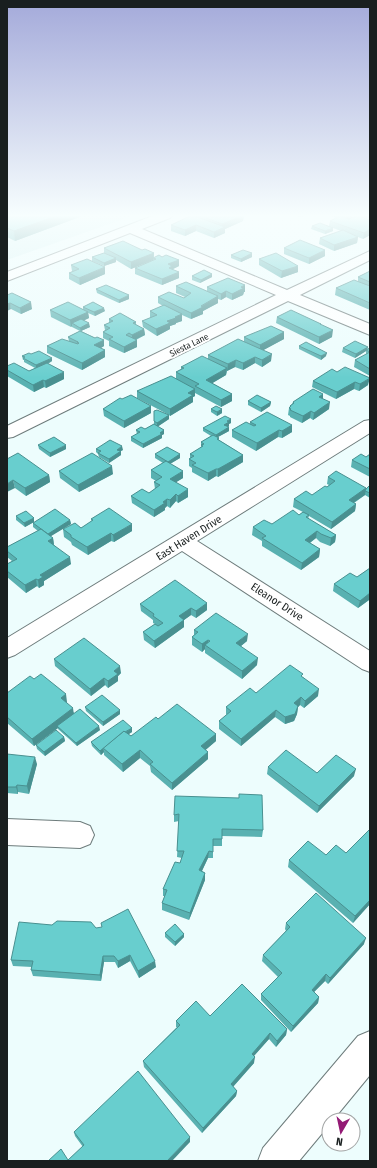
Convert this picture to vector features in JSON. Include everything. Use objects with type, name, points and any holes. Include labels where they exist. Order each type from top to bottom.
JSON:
[{"type":"street","points":[[7,277],[26,270]]},
{"type":"street","points":[[227,270],[370,330]]},
{"type":"street","name":"Siesta Lane","points":[[7,433],[341,270]]},
{"type":"street","name":"East Haven Drive","points":[[7,650],[370,425]]},
{"type":"street","name":"Eleanor Drive","points":[[183,542],[370,663]]},
{"type":"street","points":[[7,832],[80,835]]},
{"type":"street","points":[[276,1161],[370,1048]]},
{"type":"building","points":[[78,270],[99,270],[79,278],[69,273]]},
{"type":"building","points":[[139,270],[173,270],[179,272],[162,279]]},
{"type":"building","points":[[204,270],[212,274],[201,280],[192,276]]},
{"type":"building","points":[[370,271],[370,282],[358,277]]},
{"type":"building","points":[[228,278],[245,285],[241,287],[244,288],[232,294],[226,291],[221,294],[207,287]]},
{"type":"building","points":[[354,280],[370,286],[370,303],[336,288]]},
{"type":"building","points":[[186,282],[218,296],[201,306],[203,307],[191,313],[158,297],[169,292],[184,298],[191,293],[176,286]]},
{"type":"building","points":[[106,285],[129,295],[119,300],[96,289]]},
{"type":"building","points":[[12,293],[31,302],[20,308],[10,303],[7,304],[7,295]]},
{"type":"building","points":[[68,302],[88,312],[70,320],[50,310]]},
{"type":"building","points":[[93,302],[104,308],[94,312],[83,307]]},
{"type":"building","points":[[164,305],[182,314],[167,321],[170,323],[156,329],[142,321],[157,315],[150,311]]},
{"type":"building","points":[[291,310],[333,330],[319,337],[277,317]]},
{"type":"building","points":[[120,313],[136,322],[133,323],[144,329],[132,335],[129,333],[126,335],[137,340],[124,347],[109,339],[113,337],[103,332],[110,328],[104,325],[113,321],[109,319]]},
{"type":"building","points":[[81,319],[89,323],[80,328],[72,323]]},
{"type":"building","points":[[271,326],[284,332],[260,345],[244,337]]},
{"type":"building","points":[[80,331],[95,338],[97,337],[104,340],[94,345],[105,350],[82,363],[47,346],[62,339],[78,344],[78,342],[68,337]]},
{"type":"building","points":[[238,339],[272,354],[262,360],[255,357],[243,363],[236,360],[228,364],[208,355]]},
{"type":"building","points":[[355,341],[368,347],[356,354],[343,348]]},
{"type":"building","points":[[306,342],[327,353],[321,356],[299,346]]},
{"type":"building","points":[[39,351],[52,358],[36,365],[22,356],[29,353],[31,354]]},
{"type":"building","points":[[370,352],[370,369],[355,360]]},
{"type":"building","points":[[202,356],[227,368],[206,380],[232,394],[221,400],[195,386],[199,384],[176,372],[184,368],[181,367]]},
{"type":"building","points":[[14,363],[29,371],[47,363],[64,372],[33,385],[7,370],[7,366]]},
{"type":"building","points":[[345,367],[370,378],[360,384],[355,382],[337,392],[313,381],[332,369],[337,372]]},
{"type":"building","points":[[171,376],[195,389],[188,393],[193,395],[170,409],[137,391]]},
{"type":"building","points":[[313,389],[323,394],[319,397],[330,402],[314,413],[311,411],[303,416],[290,410],[291,409],[289,408],[294,403],[293,402]]},
{"type":"building","points":[[131,395],[151,406],[124,421],[103,409],[120,398],[122,399]]},
{"type":"building","points":[[257,395],[271,402],[261,408],[248,401]]},
{"type":"building","points":[[216,406],[222,409],[217,412],[211,409]]},
{"type":"building","points":[[157,410],[169,415],[157,423],[154,421],[154,411]]},
{"type":"building","points":[[267,412],[292,425],[282,431],[279,430],[257,443],[232,430],[246,422],[254,426],[256,425],[250,422]]},
{"type":"building","points":[[225,416],[231,419],[224,425],[229,427],[216,435],[203,428]]},
{"type":"building","points":[[154,424],[164,430],[160,433],[162,434],[143,444],[131,437],[140,432],[136,430],[141,427],[145,429]]},
{"type":"building","points":[[213,435],[243,455],[208,473],[192,465],[196,463],[189,459],[194,456],[190,454],[203,446],[201,445],[204,444],[201,442]]},
{"type":"building","points":[[54,437],[66,445],[50,453],[38,445]]},
{"type":"building","points":[[110,440],[122,446],[117,450],[121,451],[109,459],[98,453],[101,451],[96,449]]},
{"type":"building","points":[[167,447],[180,454],[168,462],[155,454]]},
{"type":"building","points":[[18,453],[49,475],[25,488],[13,480],[7,484],[7,459]]},
{"type":"building","points":[[92,453],[112,466],[78,485],[59,471]]},
{"type":"building","points":[[361,454],[366,457],[370,454],[370,469],[352,460]]},
{"type":"building","points":[[166,461],[183,471],[170,479],[188,489],[178,496],[176,494],[170,500],[167,499],[163,502],[165,503],[154,510],[131,496],[142,489],[149,493],[160,485],[154,482],[162,477],[151,470]]},
{"type":"building","points":[[336,471],[366,488],[349,500],[356,504],[332,522],[294,499],[306,491],[312,495],[325,486],[327,487],[335,481],[328,477]]},
{"type":"building","points":[[369,486],[370,487],[370,493],[365,491]]},
{"type":"building","points":[[109,508],[132,524],[113,535],[111,533],[87,547],[71,537],[71,535],[63,529],[75,523],[81,528],[93,520],[91,519]]},
{"type":"building","points":[[55,509],[70,520],[48,534],[33,523]]},
{"type":"building","points":[[293,510],[299,515],[303,512],[309,515],[306,517],[336,535],[331,538],[317,531],[305,540],[320,549],[302,563],[262,538],[266,536],[253,527],[264,520],[272,524]]},
{"type":"building","points":[[26,511],[34,518],[24,523],[16,516]]},
{"type":"building","points":[[41,529],[53,538],[48,541],[70,557],[40,575],[43,577],[25,585],[7,571],[7,564],[17,559],[7,551],[7,547]]},
{"type":"building","points":[[370,568],[370,593],[360,601],[334,584],[350,573],[357,577]]},
{"type":"building","points":[[175,580],[207,603],[196,611],[191,608],[179,616],[184,620],[154,641],[143,632],[155,624],[158,626],[163,623],[153,616],[154,614],[140,604]]},
{"type":"building","points":[[216,613],[248,634],[236,643],[258,658],[242,671],[205,645],[210,641],[208,640],[202,644],[192,637],[198,632],[194,630]]},
{"type":"building","points":[[84,638],[120,666],[114,671],[118,674],[108,681],[104,678],[90,689],[54,659]]},
{"type":"building","points":[[290,665],[303,674],[301,676],[319,689],[305,701],[301,697],[294,703],[298,706],[295,714],[285,717],[276,710],[241,739],[219,721],[231,711],[226,707],[250,688],[256,693]]},
{"type":"building","points":[[41,674],[66,694],[61,698],[73,708],[32,739],[7,717],[7,693],[30,676],[34,679]]},
{"type":"building","points":[[102,695],[120,710],[103,722],[85,707]]},
{"type":"building","points":[[177,704],[216,734],[201,746],[208,752],[172,783],[150,764],[153,762],[140,750],[122,764],[103,748],[124,731],[131,736],[156,717],[158,719]]},
{"type":"building","points":[[80,709],[99,726],[76,743],[57,726]]},
{"type":"building","points":[[123,720],[132,728],[125,732],[124,731],[100,751],[91,742]]},
{"type":"building","points":[[56,730],[64,737],[44,752],[36,745]]},
{"type":"building","points":[[286,750],[317,773],[336,755],[356,769],[319,806],[268,767]]},
{"type":"building","points":[[7,754],[35,757],[27,786],[17,785],[16,787],[7,787]]},
{"type":"building","points":[[239,794],[262,795],[263,830],[222,829],[222,839],[213,839],[213,852],[209,851],[199,870],[205,873],[190,913],[162,903],[167,890],[163,889],[175,862],[180,863],[184,851],[177,851],[179,814],[174,815],[175,796],[239,798]]},
{"type":"building","points":[[370,829],[370,900],[355,916],[289,860],[308,841],[326,855],[336,845],[346,853]]},
{"type":"building","points":[[316,893],[366,938],[330,978],[326,974],[312,990],[319,997],[293,1026],[261,994],[282,973],[263,955],[290,927],[286,923]]},
{"type":"building","points":[[128,909],[155,961],[138,971],[130,955],[118,961],[114,956],[103,956],[100,975],[31,970],[33,961],[11,960],[19,922],[52,925],[57,921],[91,922],[96,928],[102,927],[101,923]]},
{"type":"building","points":[[175,924],[184,934],[175,942],[165,933]]},
{"type":"building","points":[[242,984],[287,1029],[277,1041],[270,1033],[252,1054],[255,1057],[231,1084],[237,1091],[203,1128],[143,1061],[180,1025],[176,1021],[196,1001],[210,1016]]},
{"type":"building","points":[[138,1071],[190,1137],[167,1161],[48,1161],[61,1149],[68,1160],[84,1145],[74,1132]]}]
